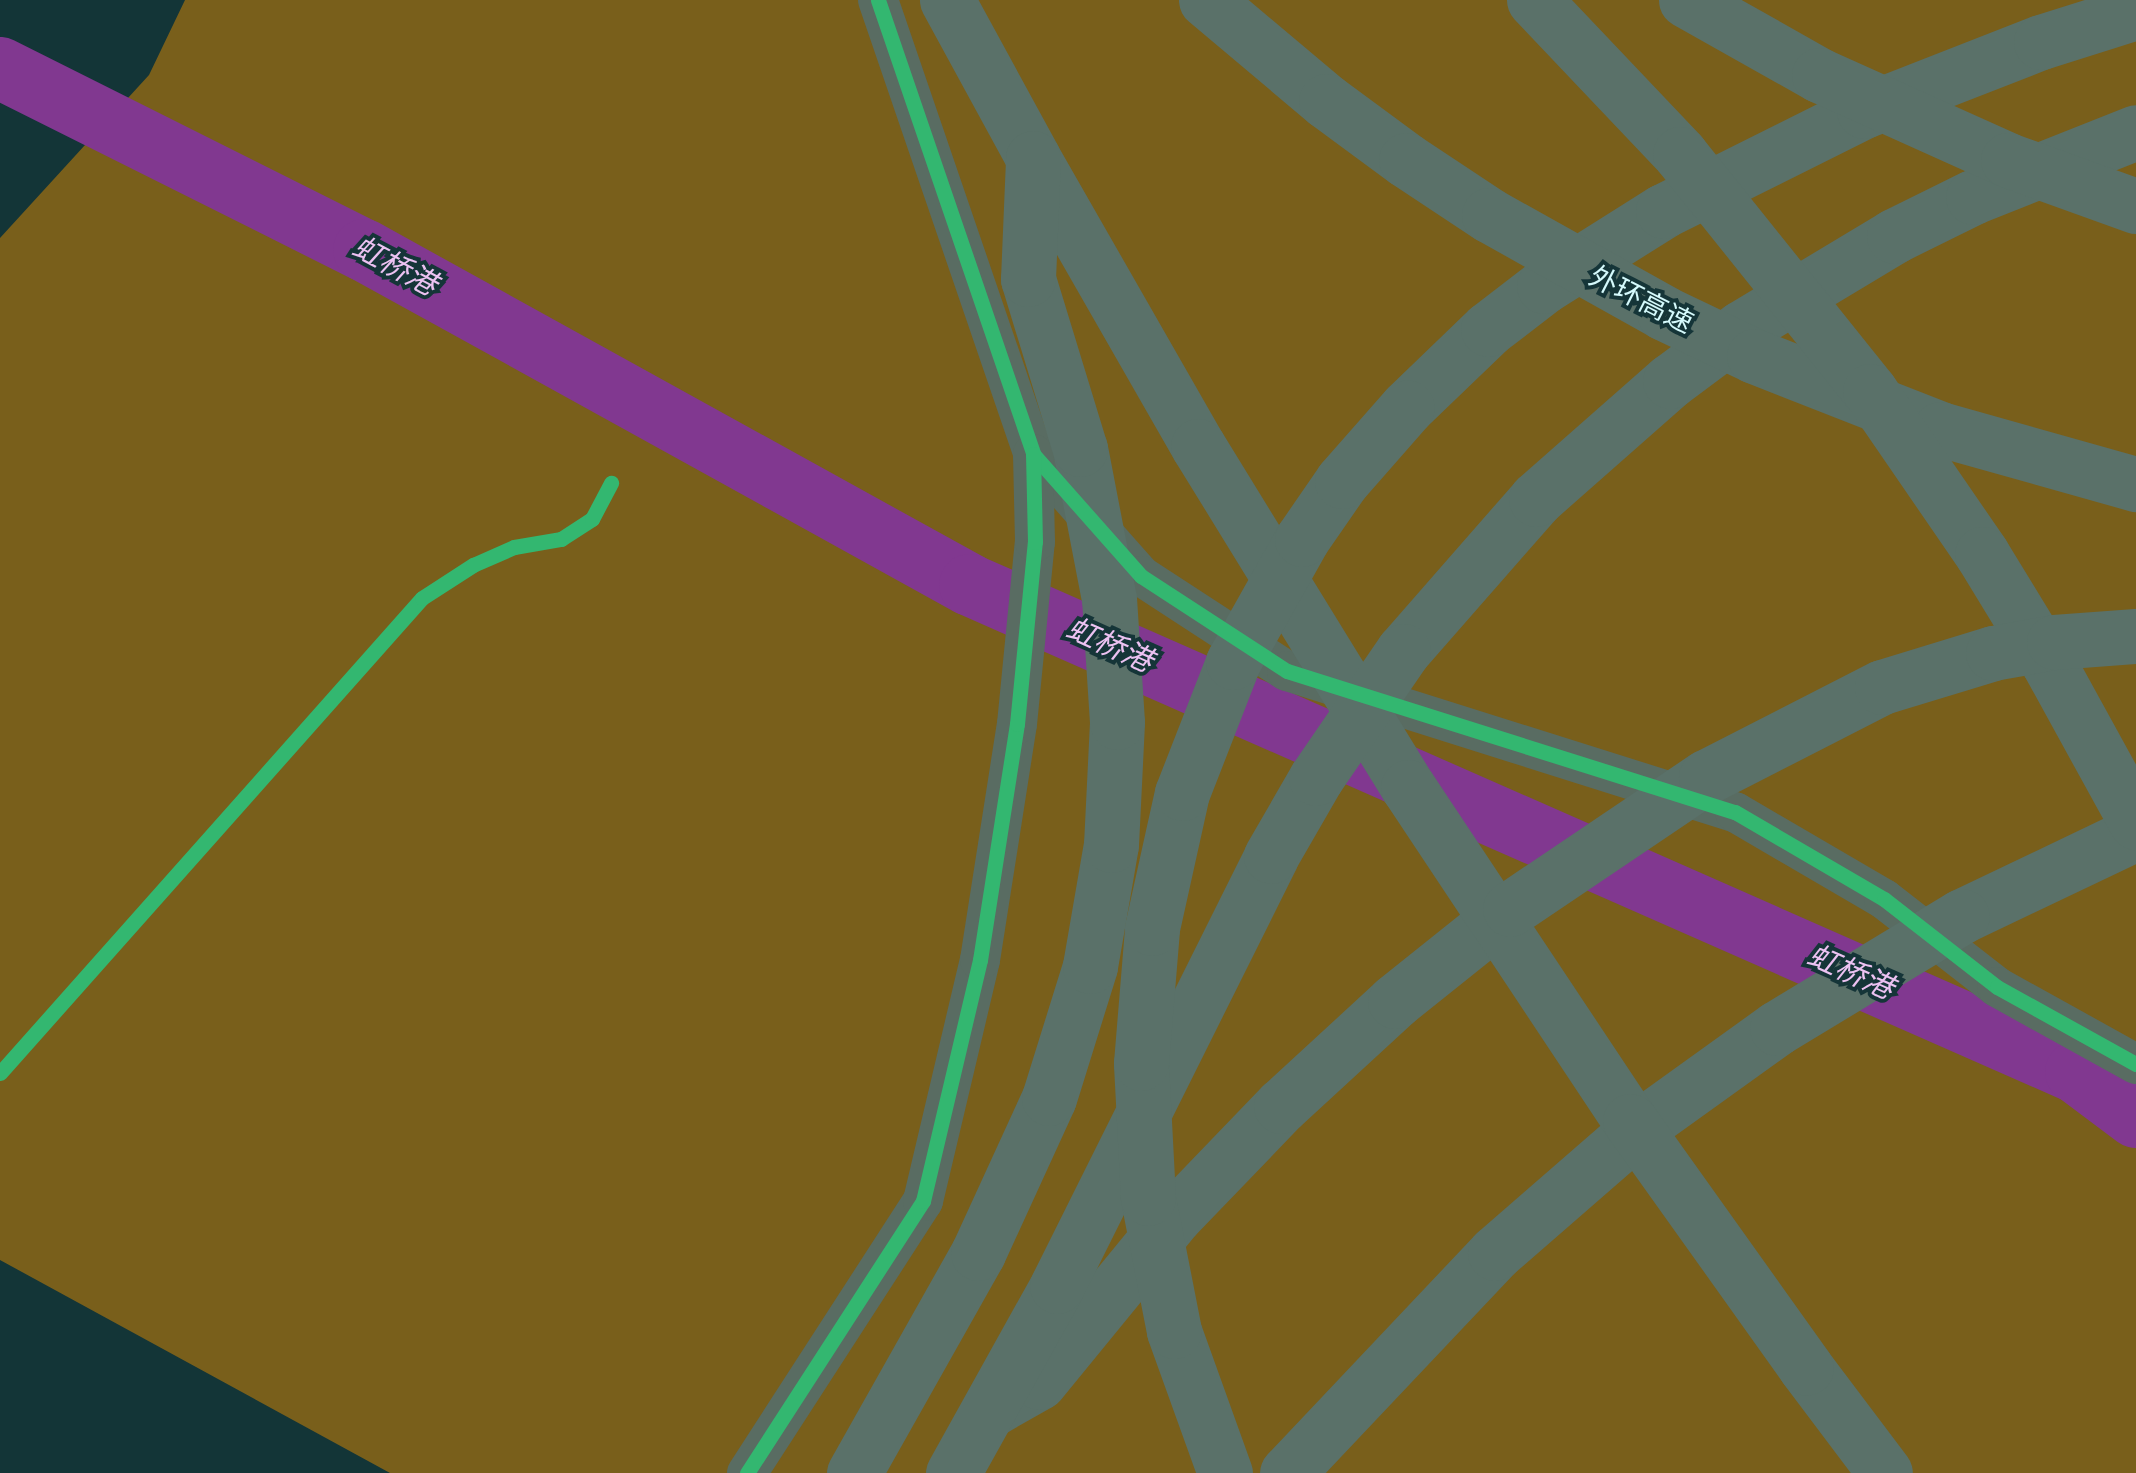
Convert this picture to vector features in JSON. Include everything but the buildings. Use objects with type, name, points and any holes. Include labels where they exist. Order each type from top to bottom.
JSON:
[{"type":"highway","points":[[947,0],[1198,446],[1398,772],[1630,1120],[1885,1473]]},
{"type":"highway","name":"外环高速","points":[[1206,0],[1326,100],[1406,160],[1489,215],[1664,314],[1772,364],[1940,429],[2136,484]]},
{"type":"highway","points":[[1534,0],[1680,154],[1761,250],[1870,391],[1982,554],[2048,662],[2136,822]]},
{"type":"highway","points":[[1686,0],[1819,75],[1912,120],[2136,206]]},
{"type":"highway","points":[[1225,1473],[1174,1331],[1148,1198],[1140,1063],[1152,928],[1182,793],[1232,662],[1302,539],[1342,481],[1407,406],[1488,329],[1544,286],[1664,211],[1864,111],[2041,42],[2136,12]]},
{"type":"highway","points":[[953,1473],[1057,1286],[1272,856],[1316,778],[1404,651],[1536,499],[1628,415],[1741,328],[1910,228],[1974,197],[2136,132]]},
{"type":"highway","points":[[854,1473],[978,1253],[1049,1098],[1090,966],[1106,876],[1117,722],[1109,599],[1080,449],[1028,278],[1033,158]]},
{"type":"highway","points":[[990,1410],[1039,1382],[1162,1231],[1281,1106],[1395,1001],[1510,908],[1706,777],[1882,687],[1993,653],[2054,642],[2136,636]]},
{"type":"highway","points":[[1287,1473],[1494,1253],[1642,1125],[1776,1028],[1962,916],[2136,833]]},
{"type":"street","points":[[747,1473],[923,1201],[980,960],[1017,724],[1035,542],[1033,454],[878,0]]},
{"type":"street","points":[[1033,454],[1141,576],[1287,671],[1735,812],[1884,900],[1996,988],[2136,1064]]},
{"type":"shaded area","points":[[185,0],[2136,0],[2136,1473],[390,1473],[0,1260],[0,238],[149,75]]},
{"type":"waterway","name":"虹桥港","points":[[0,68],[364,250],[970,585],[2076,1072],[2136,1117]]},
{"type":"cycle path","points":[[878,0],[1033,454],[1141,576],[1287,671],[1735,812],[1884,899],[1997,987],[2136,1064]]},
{"type":"cycle path","points":[[747,1473],[923,1201],[980,960],[1017,724],[1035,542],[1033,454]]},
{"type":"cycle path","points":[[0,1073],[422,598],[473,565],[514,547],[561,539],[592,519],[611,483]]}]
